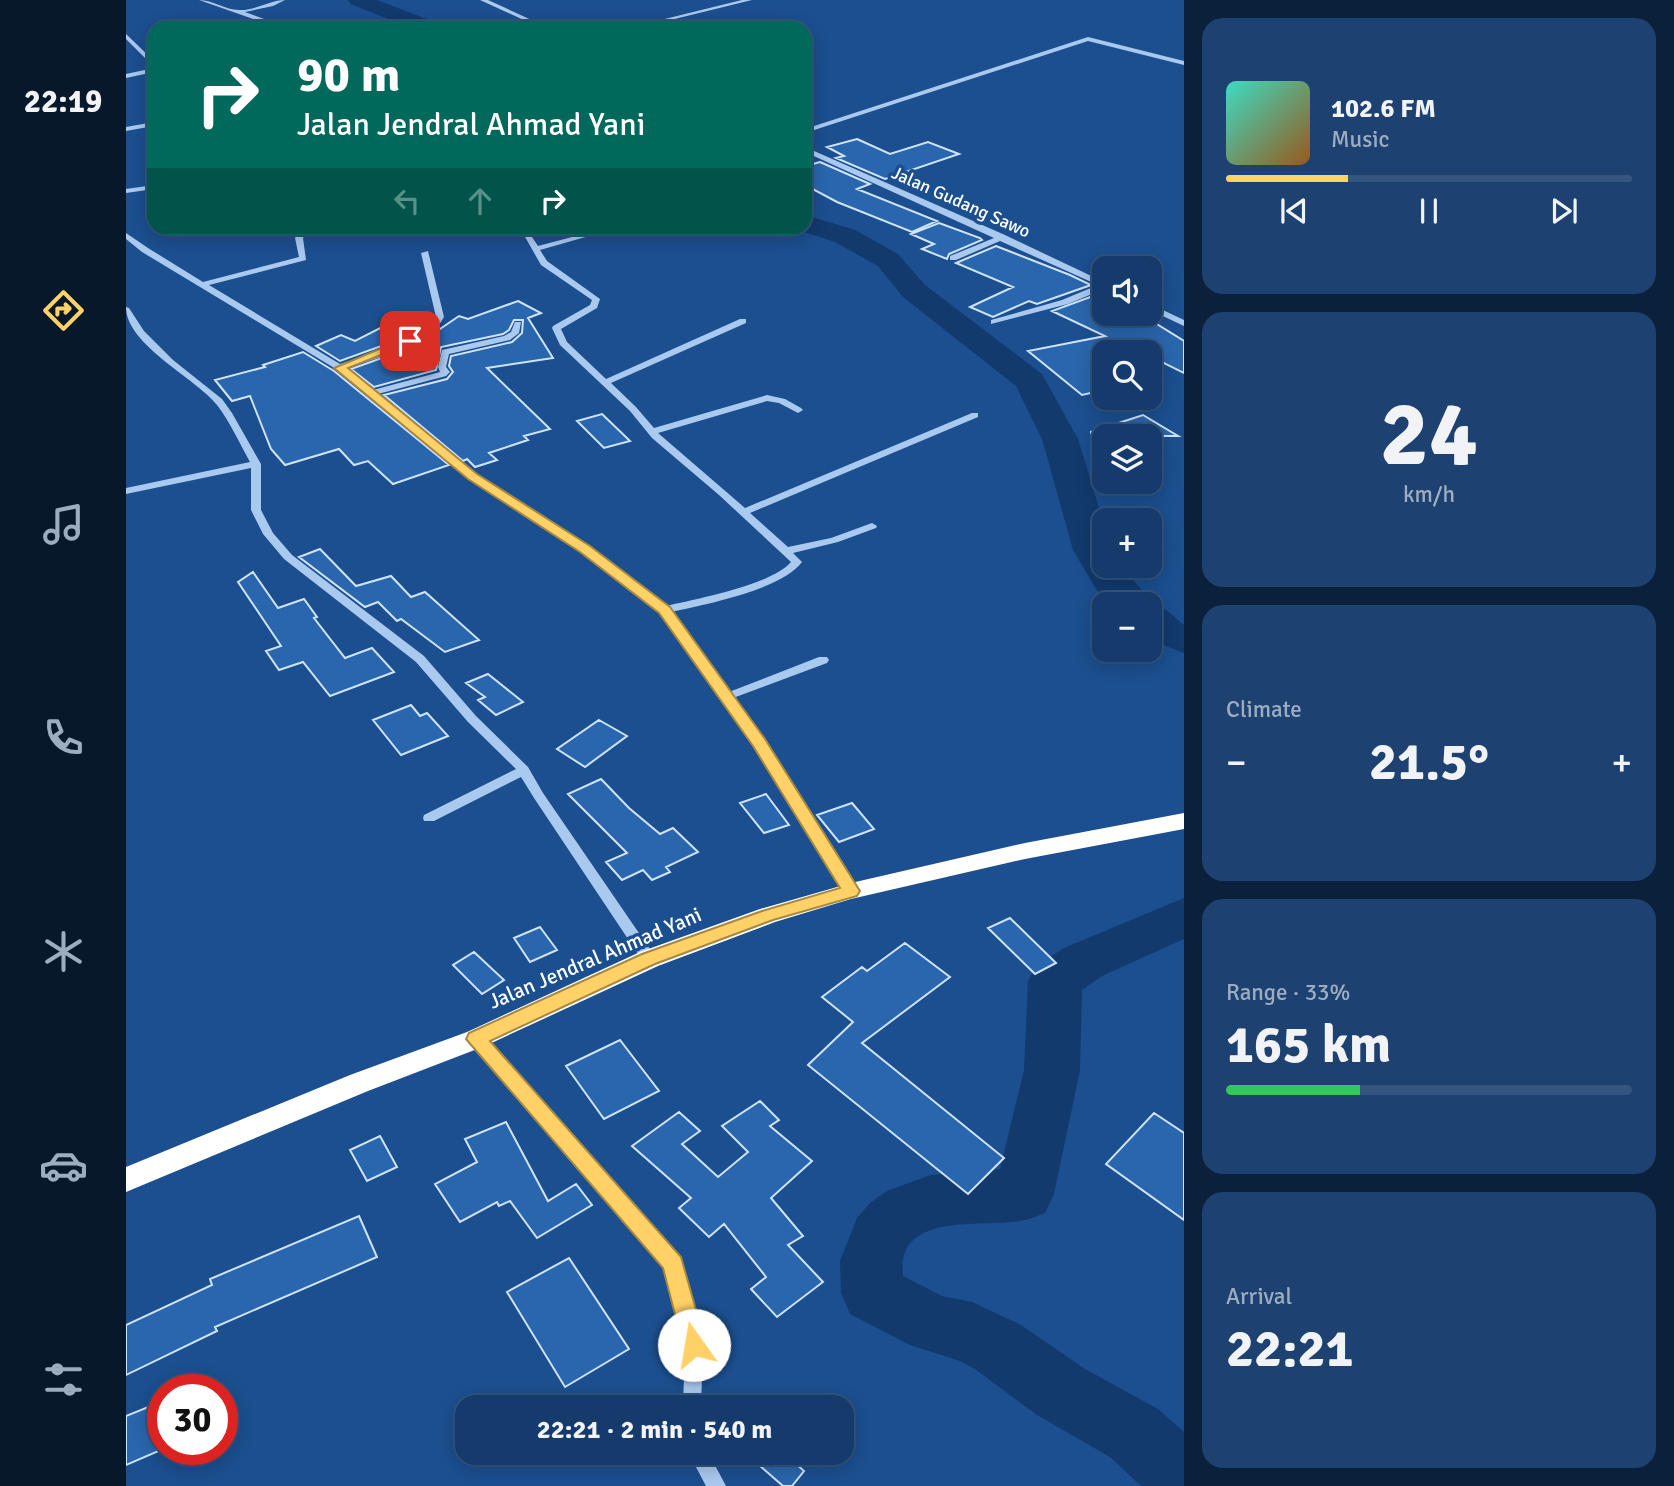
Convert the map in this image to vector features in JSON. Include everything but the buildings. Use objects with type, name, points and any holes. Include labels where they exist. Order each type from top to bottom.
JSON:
[{"type":"highway","name":"Jalan Jendral Ahmad Yani","points":[[126,1180],[359,1083],[476,1039],[649,959],[768,915],[851,891],[1025,851],[1184,821]]},
{"type":"street","points":[[202,0],[262,21]]},
{"type":"street","points":[[236,13],[282,0]]},
{"type":"street","points":[[483,0],[530,21]]},
{"type":"street","points":[[661,21],[749,0]]},
{"type":"street","points":[[709,4],[718,8]]},
{"type":"street","points":[[126,36],[147,60]]},
{"type":"street","points":[[812,129],[1088,39],[1184,63]]},
{"type":"street","points":[[126,76],[147,70]]},
{"type":"street","points":[[126,129],[147,125]]},
{"type":"street","name":"Jalan Gudang Sawo","points":[[812,152],[1092,280]]},
{"type":"street","points":[[126,191],[147,188]]},
{"type":"street","points":[[126,235],[131,248],[204,284],[339,368],[472,476],[576,542],[664,610],[760,743],[851,891]]},
{"type":"street","points":[[204,284],[303,258],[301,235]]},
{"type":"street","points":[[527,235],[544,264],[596,299],[594,306],[556,328],[563,343],[606,382],[652,432],[797,562],[796,568],[790,572],[724,597],[664,610]]},
{"type":"street","points":[[535,249],[587,235]]},
{"type":"street","points":[[953,258],[1002,237]]},
{"type":"street","points":[[339,368],[410,341],[432,331],[439,324],[440,317],[425,253]]},
{"type":"street","points":[[994,322],[1065,302],[1092,291]]},
{"type":"street","points":[[126,310],[141,333],[170,362],[219,401],[256,464],[256,510],[268,534],[288,557],[420,659],[472,719],[524,770],[538,796],[649,959]]},
{"type":"street","points":[[1162,313],[1184,323]]},
{"type":"street","points":[[606,382],[743,321]]},
{"type":"street","points":[[372,393],[443,374],[446,372],[442,367],[445,352],[507,338],[514,334],[518,324]]},
{"type":"street","points":[[652,432],[767,398],[782,401],[797,410]]},
{"type":"street","points":[[743,512],[975,415]]},
{"type":"street","points":[[126,491],[256,464]]},
{"type":"street","points":[[786,551],[834,540],[872,526]]},
{"type":"street","points":[[726,697],[823,660]]},
{"type":"street","points":[[429,818],[524,770]]},
{"type":"street","points":[[476,1039],[673,1264],[694,1345],[692,1395]]},
{"type":"street","points":[[705,1465],[717,1486]]},
{"type":"waterway","points":[[358,0],[411,21]]},
{"type":"waterway","points":[[812,225],[845,236],[888,260],[914,291],[1030,381],[1060,439],[1093,550],[1119,592]]},
{"type":"waterway","points":[[1162,629],[1184,640]]},
{"type":"waterway","points":[[1184,917],[1083,962],[1055,981],[1052,1070],[1024,1194],[955,1198],[910,1209],[892,1221],[879,1238],[870,1269],[873,1293],[933,1324],[972,1333],[998,1347],[1061,1392],[1134,1433],[1184,1479]]},
{"type":"route","points":[[410,341],[339,368],[472,476],[604,562],[664,610],[760,743],[851,891],[768,915],[649,959],[476,1039],[673,1264],[694,1345]]}]
